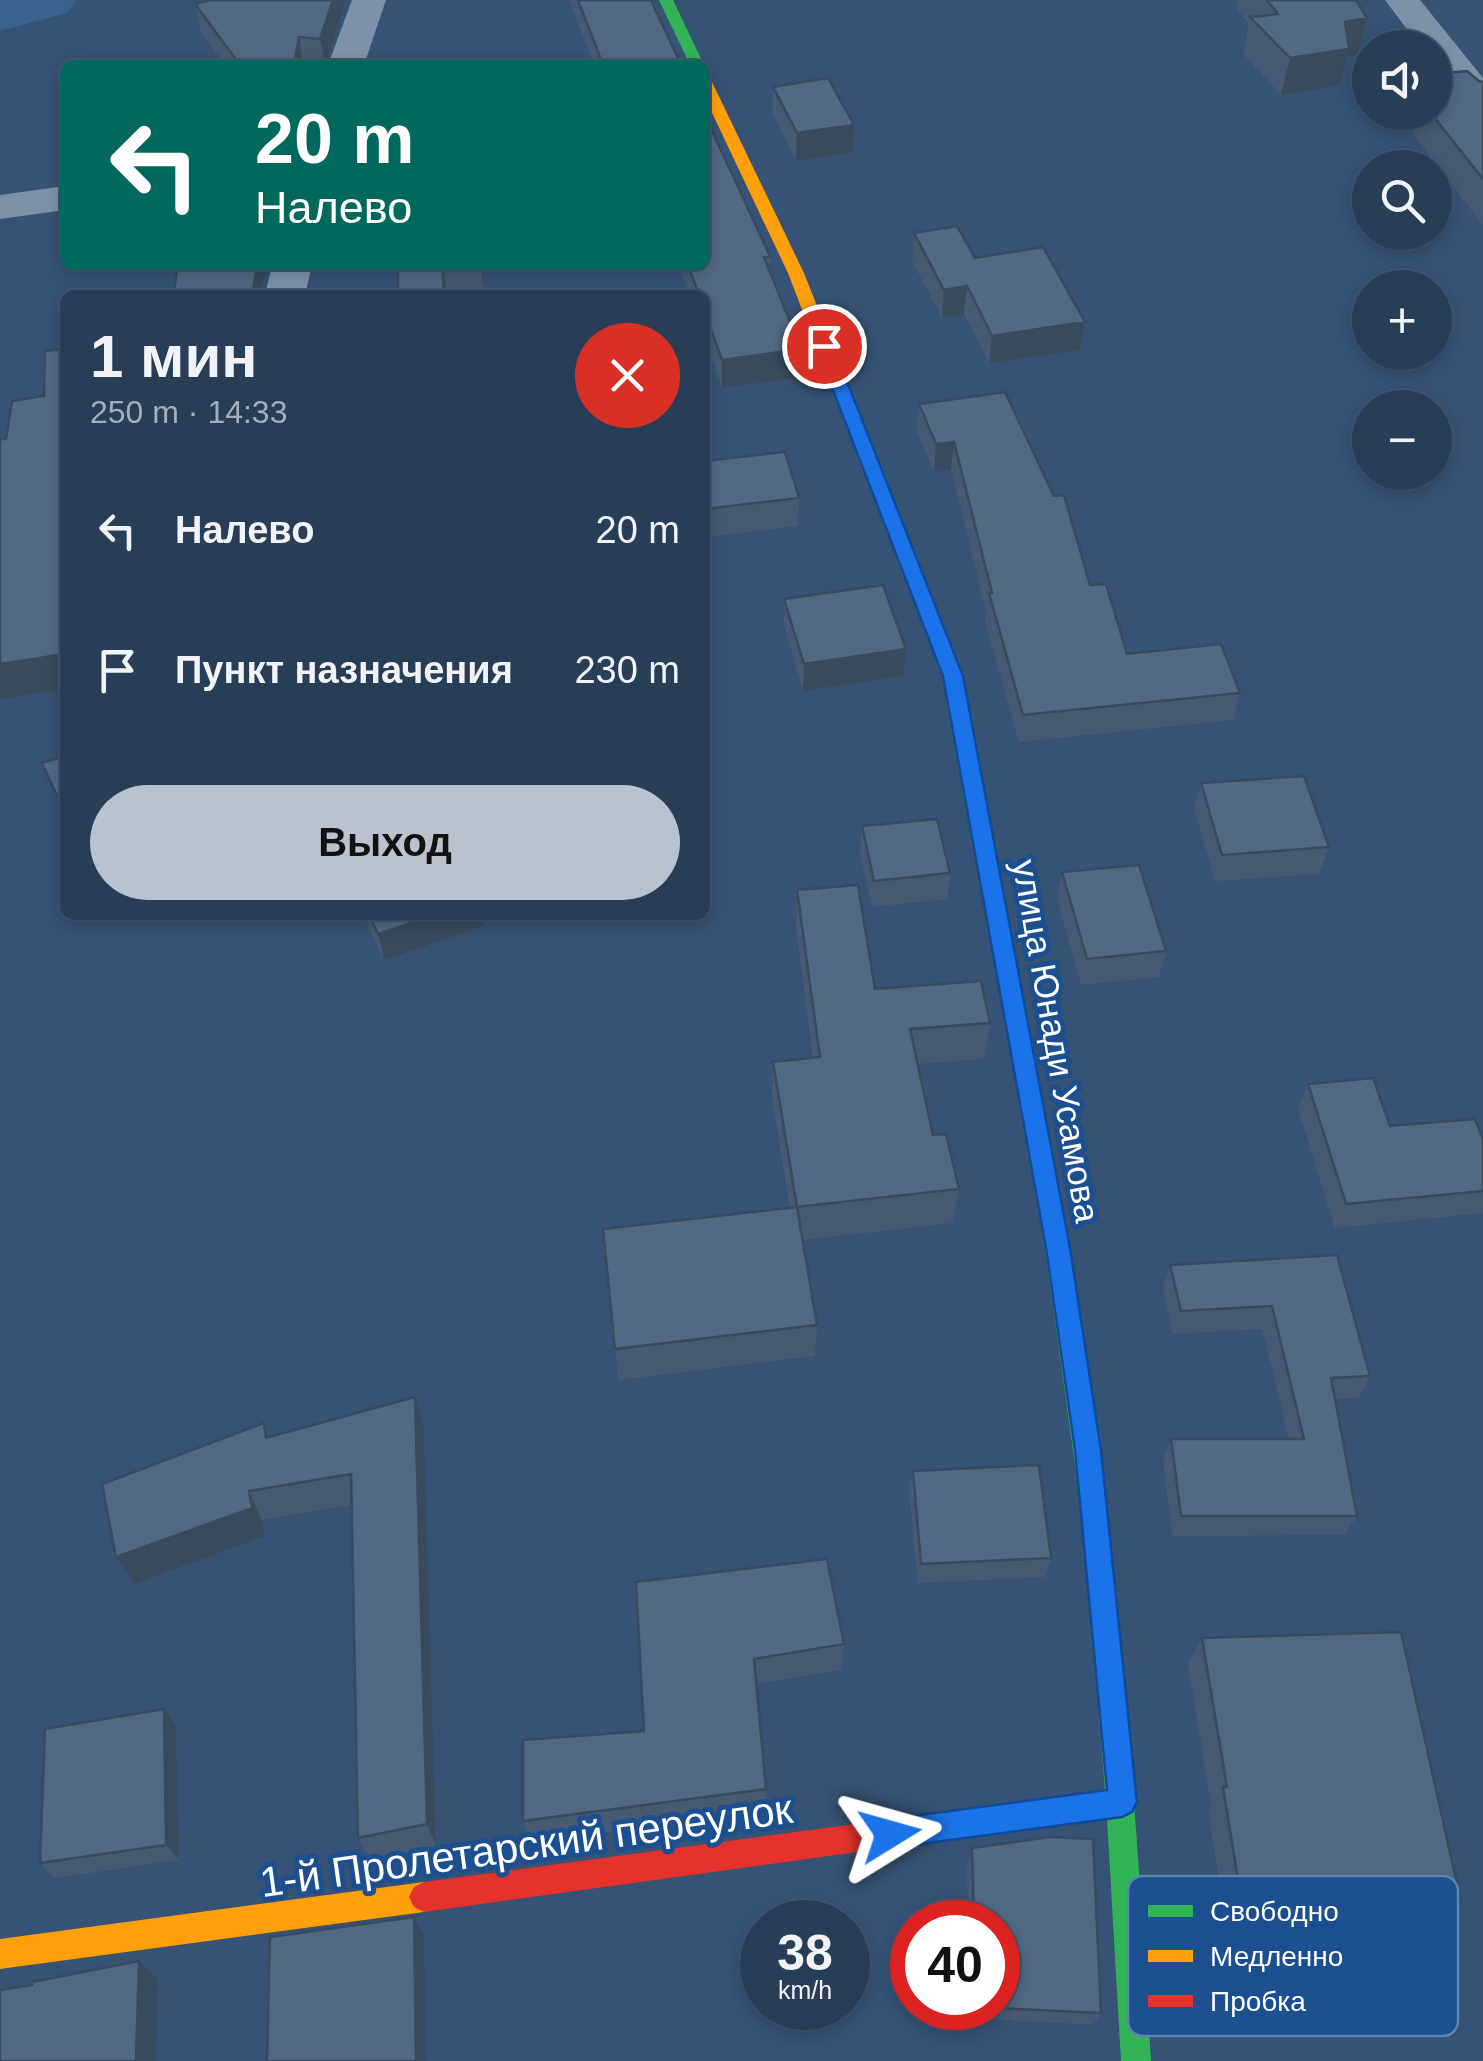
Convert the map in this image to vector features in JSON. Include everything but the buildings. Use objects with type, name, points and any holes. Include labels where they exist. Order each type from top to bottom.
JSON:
[{"type":"street","points":[[348,60],[369,0]]},
{"type":"street","points":[[666,0],[695,60]]},
{"type":"street","points":[[1402,0],[1483,102]]},
{"type":"street","name":"улица Юнади Усамова","points":[[710,92],[796,273],[953,676],[1061,1266],[1088,1450],[1122,1802],[1128,1913]]},
{"type":"street","points":[[0,207],[60,199]]},
{"type":"street","name":"1-й Пролетарский переулок","points":[[0,1954],[1122,1802]]},
{"type":"street","name":"улица Юнади Усамова","points":[[1135,2036],[1136,2061]]},
{"type":"waterway","points":[[0,12],[45,0]]},
{"type":"traffic: fast","points":[[666,0],[695,60]]},
{"type":"traffic: fast","points":[[1052,1213],[1085,1423],[1097,1529],[1128,1919]]},
{"type":"traffic: fast","points":[[958,1824],[1122,1802]]},
{"type":"traffic: fast","points":[[1135,2036],[1136,2061]]},
{"type":"traffic: slow","points":[[710,92],[796,273],[953,676],[960,716]]},
{"type":"traffic: slow","points":[[0,1954],[424,1897]]},
{"type":"traffic: jam","points":[[960,716],[1052,1213]]},
{"type":"traffic: jam","points":[[424,1897],[958,1824]]},
{"type":"route","points":[[824,346],[953,676],[1058,1248],[1088,1450],[1122,1802],[890,1834]]}]
